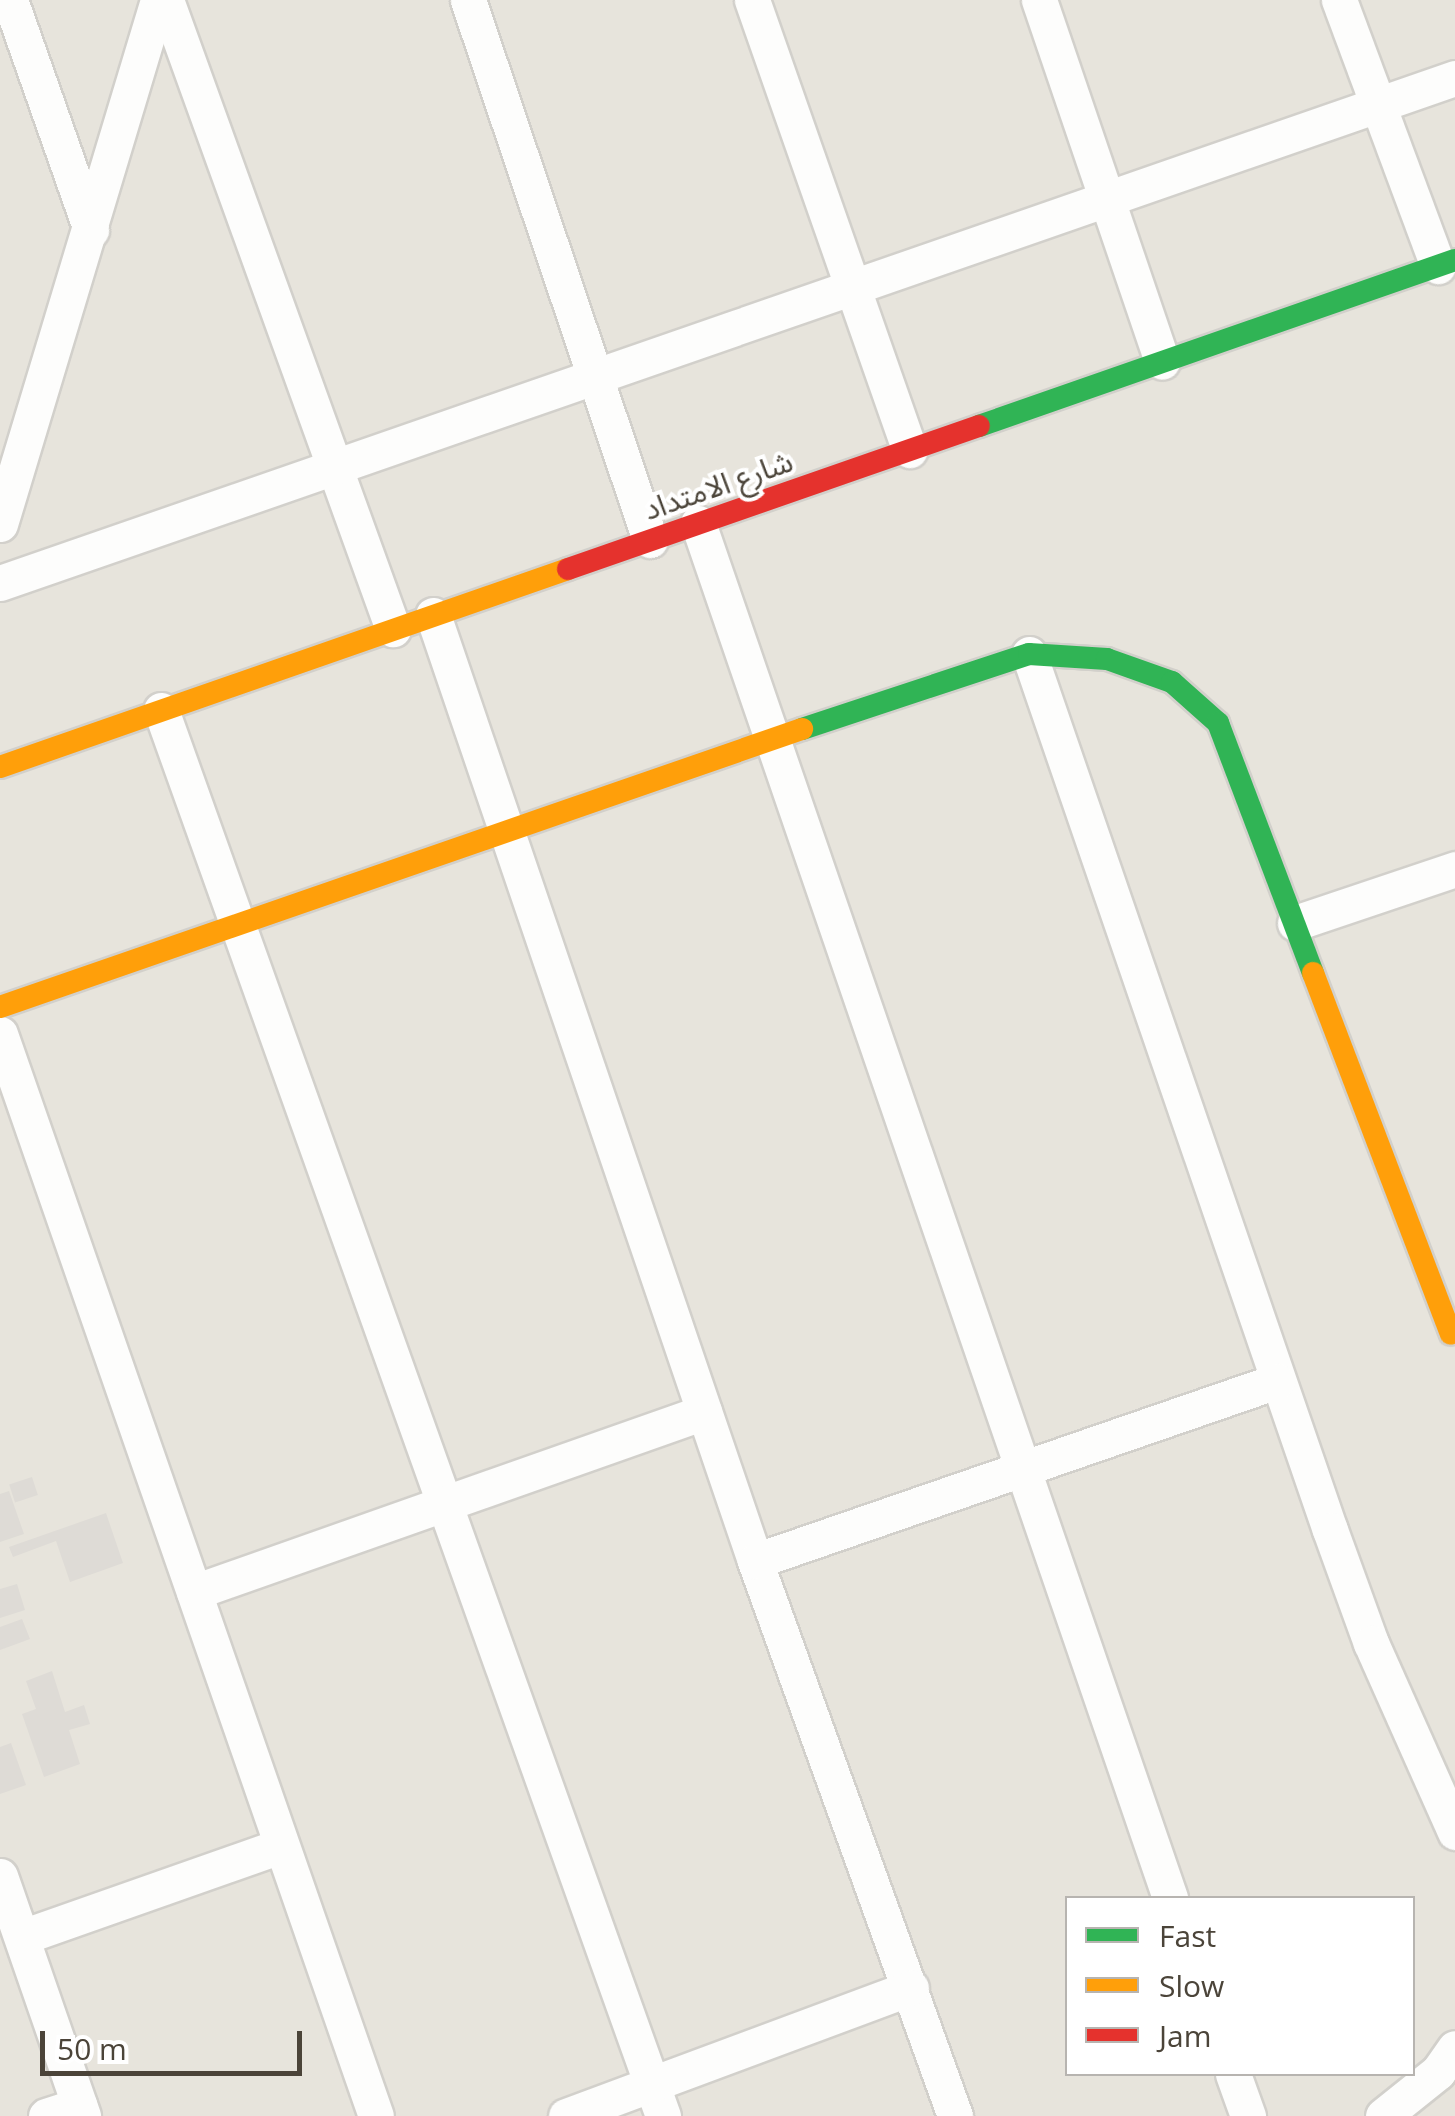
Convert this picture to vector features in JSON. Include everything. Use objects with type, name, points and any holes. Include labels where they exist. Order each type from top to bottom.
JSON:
[{"type":"street","points":[[10,0],[91,230]]},
{"type":"street","points":[[0,524],[158,0]]},
{"type":"street","points":[[166,0],[393,629]]},
{"type":"street","points":[[468,0],[650,540]]},
{"type":"street","points":[[752,0],[910,450]]},
{"type":"street","points":[[1039,0],[1162,362]]},
{"type":"street","points":[[1339,0],[1378,105],[1446,263]]},
{"type":"street","points":[[0,583],[1455,78]]},
{"type":"street","name":"شارع الامتداد","points":[[0,766],[1446,263]]},
{"type":"street","points":[[698,523],[768,742],[1026,1468],[1169,1896]]},
{"type":"street","points":[[433,615],[704,1412],[955,2116]]},
{"type":"street","points":[[1028,654],[1370,1643],[1455,1832]]},
{"type":"street","points":[[0,1007],[505,830],[1028,654],[1108,659],[1172,682],[1218,723],[1450,1334]]},
{"type":"street","points":[[161,710],[448,1504],[657,2101]]},
{"type":"street","points":[[1295,924],[1455,869]]},
{"type":"street","points":[[0,1034],[376,2116]]},
{"type":"street","points":[[756,1561],[1278,1381]]},
{"type":"street","points":[[194,1592],[704,1412]]},
{"type":"street","points":[[22,1937],[280,1846]]},
{"type":"street","points":[[0,1876],[22,1937],[69,2112]]},
{"type":"street","points":[[566,2116],[657,2101],[911,1988]]},
{"type":"street","points":[[1383,2116],[1438,2072],[1455,2048]]},
{"type":"street","points":[[1234,2076],[1248,2116]]},
{"type":"shaded area","points":[[0,0],[1455,0],[1455,2116],[0,2116]]},
{"type":"building","points":[[32,1477],[38,1495],[15,1502],[9,1484]]},
{"type":"building","points":[[9,1491],[24,1534],[0,1542],[0,1494]]},
{"type":"building","points":[[106,1513],[123,1563],[70,1582],[56,1541],[13,1557],[9,1547]]},
{"type":"building","points":[[17,1584],[25,1610],[0,1618],[0,1589]]},
{"type":"building","points":[[22,1619],[30,1639],[0,1650],[0,1627]]},
{"type":"building","points":[[52,1671],[65,1712],[84,1705],[90,1724],[69,1730],[80,1764],[44,1777],[22,1714],[36,1709],[26,1681]]},
{"type":"building","points":[[11,1743],[26,1785],[0,1794],[0,1747]]},
{"type":"traffic: fast","points":[[979,426],[1455,260]]},
{"type":"traffic: fast","points":[[802,729],[1029,654],[1107,659],[1172,682],[1218,723],[1313,973]]},
{"type":"traffic: slow","points":[[0,767],[568,569]]},
{"type":"traffic: slow","points":[[0,1007],[802,729]]},
{"type":"traffic: slow","points":[[1313,973],[1451,1334]]},
{"type":"traffic: jam","points":[[568,569],[979,426]]}]
